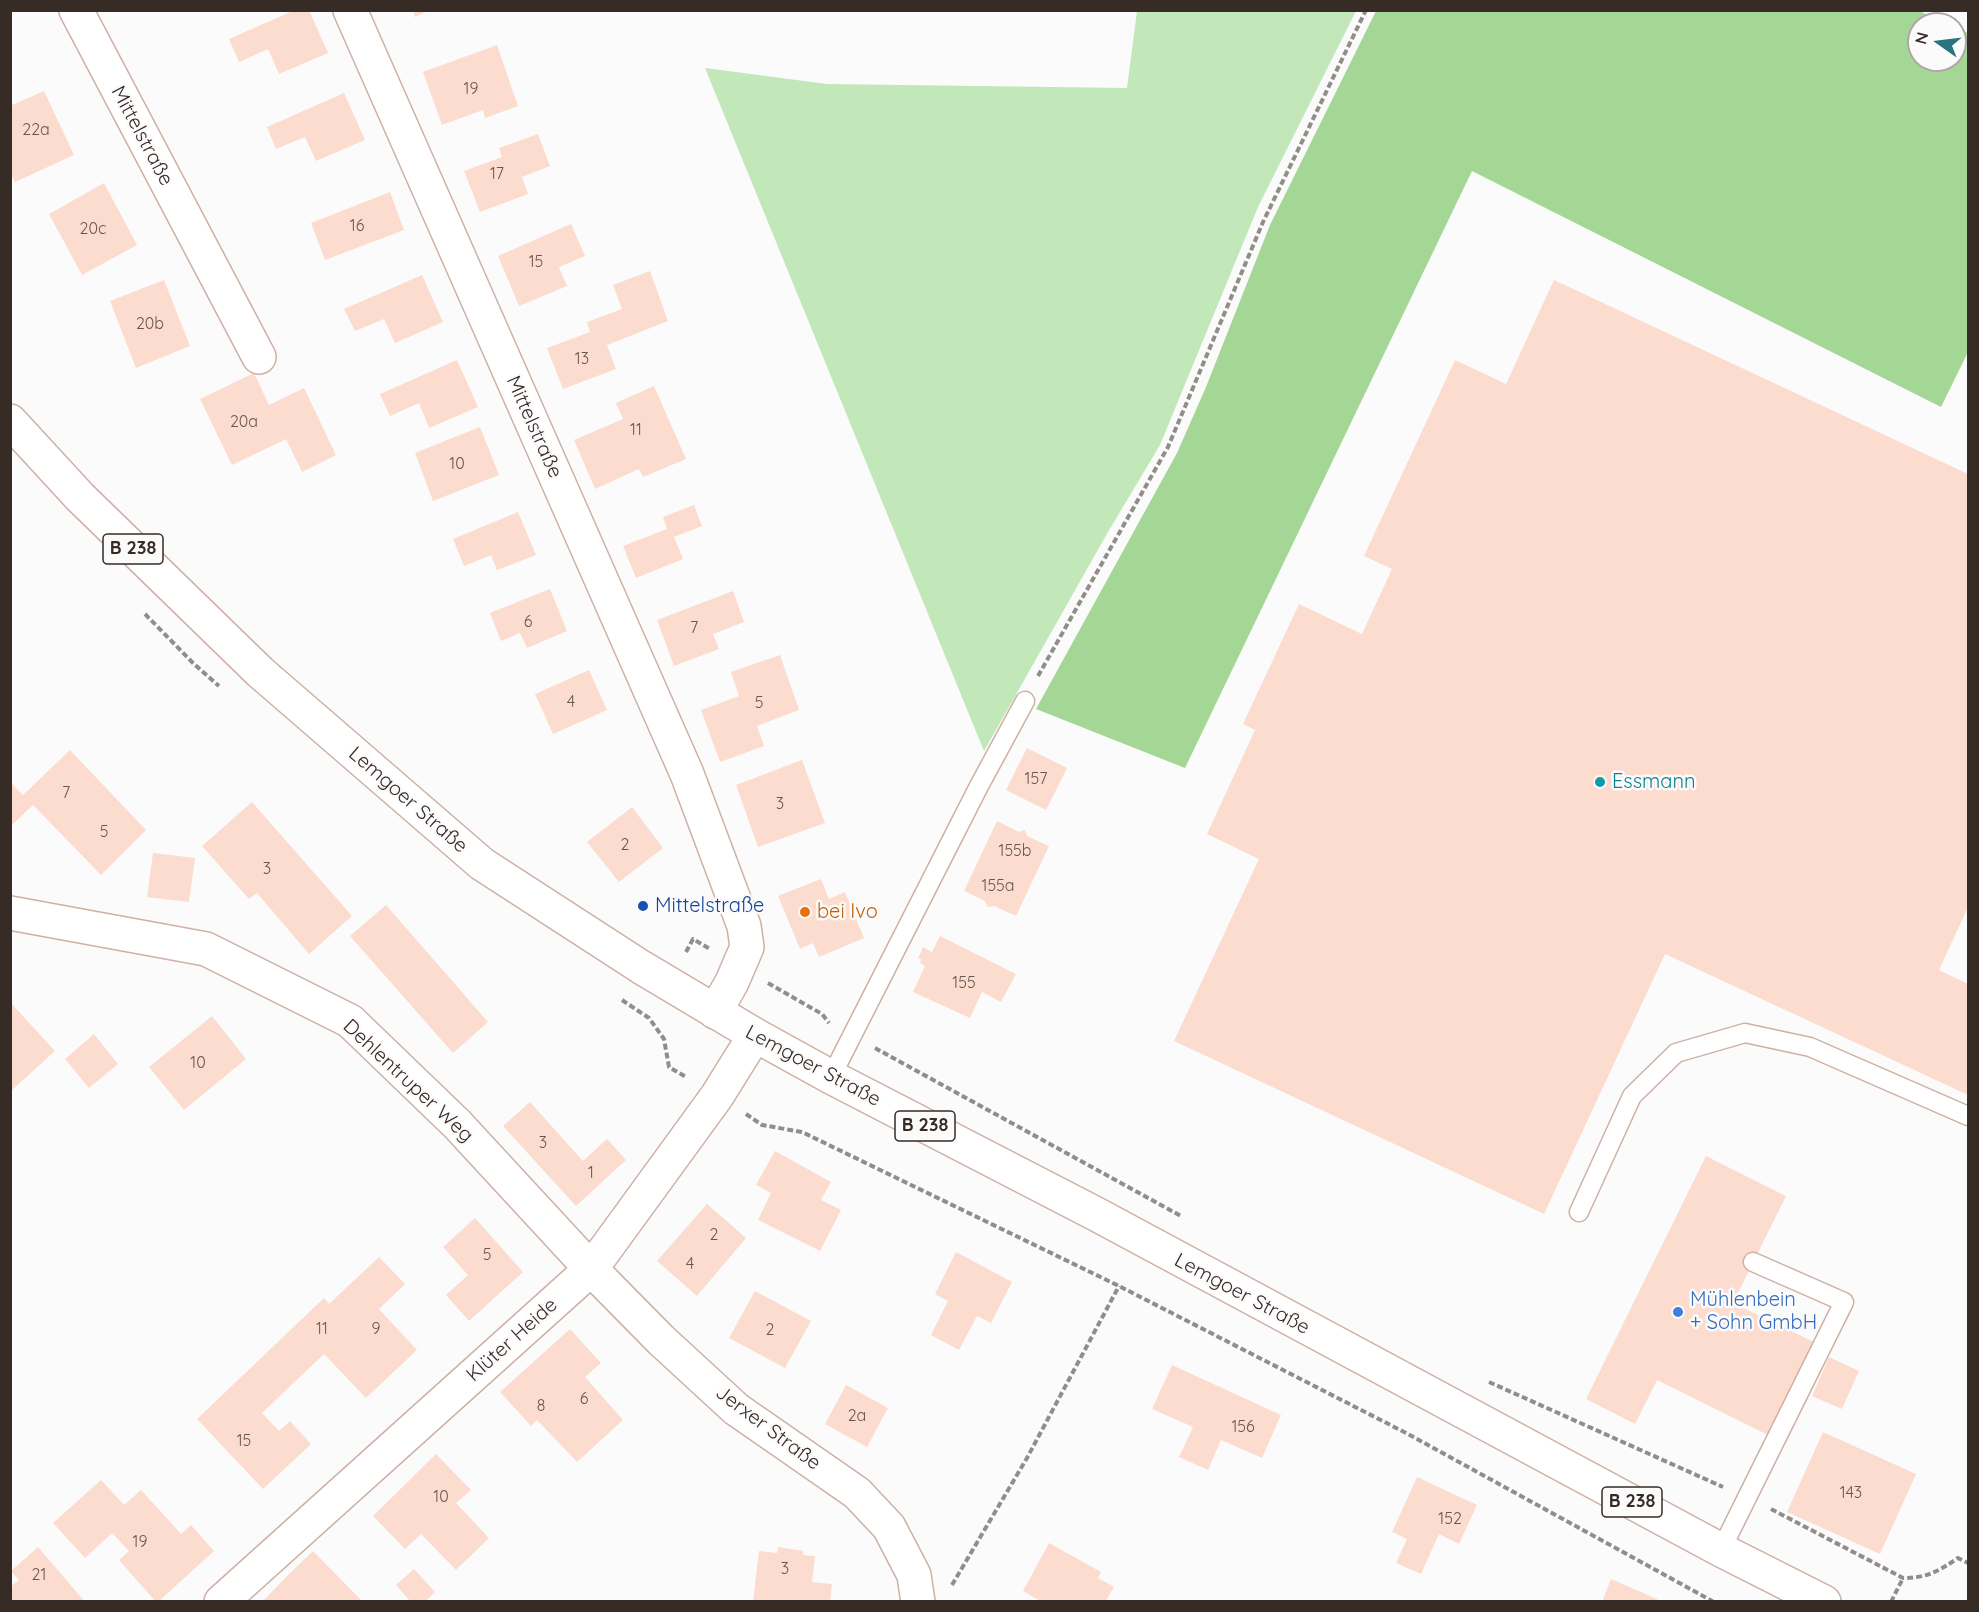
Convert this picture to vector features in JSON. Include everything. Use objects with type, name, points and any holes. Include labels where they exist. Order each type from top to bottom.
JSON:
[{"type":"street","name":"Mittelstraße","points":[[76,10],[258,357]]},
{"type":"street","name":"Mittelstraße","points":[[350,10],[687,774],[744,926],[747,947],[732,982],[715,1012]]},
{"type":"street","name":"Lemgoer Straße","points":[[10,421],[80,497],[260,672],[482,864],[641,967],[754,1035],[1096,1214],[1721,1550],[1824,1602]]},
{"type":"street","name":"Dehlentruper Weg","points":[[10,913],[206,949],[350,1022],[457,1124],[591,1269]]},
{"type":"street","name":"Klüter Heide","points":[[221,1602],[591,1269],[717,1096],[754,1035]]},
{"type":"street","name":"Jerxer Straße","points":[[591,1269],[661,1340],[736,1408],[857,1493],[889,1527],[914,1575],[918,1602]]},
{"type":"lane","points":[[831,1077],[1024,701]]},
{"type":"lane","points":[[1579,1212],[1632,1096],[1676,1053],[1745,1033],[1810,1047],[1968,1116]]},
{"type":"lane","points":[[1721,1550],[1844,1302],[1754,1262]]},
{"type":"path","points":[[1024,701],[1168,447],[1263,222],[1366,10]]},
{"type":"path","points":[[876,1048],[1187,1219]]},
{"type":"path","points":[[717,1096],[762,1125],[802,1132],[1119,1286],[1408,1434],[1714,1602]]},
{"type":"path","points":[[949,1591],[1027,1458],[1119,1286]]},
{"type":"path","points":[[1479,1377],[1747,1497],[1903,1578],[1918,1578],[1938,1571],[1958,1558],[1968,1563]]},
{"type":"path","points":[[1891,1602],[1903,1578]]},
{"type":"green space","points":[[1137,11],[1356,11],[1258,207],[1160,445],[984,751],[705,68],[827,84],[1127,88]]},
{"type":"green space","points":[[1376,11],[1919,11],[1921,12],[1907,12],[1907,72],[1967,72],[1968,33],[1968,352],[1941,407],[1472,171],[1185,768],[1036,709],[1177,453],[1206,387],[1270,225]]},
{"type":"building","points":[[295,10],[309,10],[328,53],[279,74],[268,49],[239,62],[229,39]]},
{"type":"building","points":[[413,10],[430,10],[415,17]]},
{"type":"building","points":[[497,45],[518,106],[485,118],[483,110],[442,125],[423,72]]},
{"type":"building","points":[[44,91],[74,155],[15,182],[10,172],[10,106]]},
{"type":"building","points":[[344,93],[365,140],[316,161],[305,137],[276,149],[267,127]]},
{"type":"building","points":[[538,134],[550,166],[522,177],[528,194],[480,212],[464,171],[502,157],[499,148]]},
{"type":"building","points":[[104,183],[137,245],[82,275],[49,214]]},
{"type":"building","points":[[390,192],[404,230],[325,260],[311,223]]},
{"type":"building","points":[[571,224],[585,256],[559,267],[567,286],[519,306],[498,256]]},
{"type":"building","points":[[650,271],[668,321],[607,345],[616,369],[563,389],[547,348],[590,332],[587,322],[622,309],[613,285]]},
{"type":"building","points":[[422,275],[443,322],[395,343],[384,319],[355,331],[344,309]]},
{"type":"building","points":[[164,280],[190,346],[136,368],[110,301]]},
{"type":"building","name":"Essmann","points":[[1554,280],[1968,474],[1968,907],[1939,970],[1968,984],[1968,1095],[1665,954],[1544,1214],[1174,1041],[1259,859],[1207,834],[1255,730],[1243,724],[1299,604],[1362,634],[1392,569],[1364,556],[1455,360],[1506,384]]},
{"type":"building","points":[[457,360],[478,407],[429,428],[419,403],[390,416],[380,394]]},
{"type":"building","points":[[254,373],[269,405],[304,388],[336,455],[302,472],[286,439],[232,465],[200,399]]},
{"type":"building","points":[[654,386],[686,459],[643,477],[639,469],[595,489],[574,440],[623,419],[616,403]]},
{"type":"building","points":[[480,427],[499,475],[433,501],[415,453]]},
{"type":"building","points":[[694,505],[702,526],[674,537],[683,559],[636,578],[623,546],[667,529],[663,517]]},
{"type":"building","points":[[518,512],[536,555],[497,570],[491,555],[464,566],[453,539]]},
{"type":"building","points":[[550,589],[567,631],[527,648],[520,633],[501,641],[490,613]]},
{"type":"building","points":[[733,591],[744,622],[713,634],[719,649],[674,666],[657,620]]},
{"type":"building","points":[[780,655],[799,710],[757,726],[764,746],[720,762],[701,710],[739,696],[731,672]]},
{"type":"building","points":[[589,670],[607,710],[553,734],[535,694]]},
{"type":"building","points":[[1027,748],[1067,768],[1046,810],[1006,790]]},
{"type":"building","points":[[70,750],[146,830],[101,875],[33,805],[10,827],[10,782],[23,795]]},
{"type":"building","points":[[802,760],[825,823],[758,847],[736,785]]},
{"type":"building","points":[[252,802],[352,916],[309,954],[257,893],[249,899],[202,846]]},
{"type":"building","points":[[632,807],[663,848],[619,882],[587,842]]},
{"type":"building","points":[[997,821],[1019,832],[1025,830],[1027,836],[1049,846],[1016,916],[994,906],[988,907],[985,901],[964,891]]},
{"type":"building","points":[[153,853],[195,858],[189,902],[147,897]]},
{"type":"building","points":[[821,879],[829,899],[845,892],[864,938],[819,957],[813,943],[800,949],[778,896]]},
{"type":"building","points":[[386,905],[488,1022],[453,1053],[350,936]]},
{"type":"building","points":[[940,936],[1016,974],[1001,1002],[982,992],[970,1018],[913,992],[925,966],[918,958],[923,947],[932,952]]},
{"type":"building","points":[[10,1002],[55,1051],[12,1090],[10,1088]]},
{"type":"building","points":[[212,1016],[246,1059],[184,1110],[149,1067]]},
{"type":"building","points":[[94,1034],[118,1064],[89,1088],[65,1059]]},
{"type":"building","points":[[530,1102],[583,1161],[607,1139],[626,1160],[576,1206],[503,1126]]},
{"type":"building","points":[[775,1151],[831,1182],[821,1200],[841,1210],[820,1251],[758,1220],[771,1193],[756,1185]]},
{"type":"building","points":[[1706,1156],[1786,1196],[1733,1303],[1814,1342],[1768,1435],[1657,1380],[1635,1424],[1586,1399]]},
{"type":"building","points":[[707,1204],[746,1238],[697,1296],[657,1261]]},
{"type":"building","points":[[475,1218],[523,1272],[469,1321],[446,1295],[468,1275],[443,1247]]},
{"type":"building","points":[[956,1252],[1012,1282],[991,1323],[977,1316],[959,1350],[931,1335],[948,1301],[935,1294]]},
{"type":"building","points":[[379,1257],[405,1284],[379,1309],[417,1350],[366,1398],[324,1354],[262,1413],[279,1431],[290,1421],[311,1444],[263,1489],[197,1419],[324,1298],[329,1304]]},
{"type":"building","points":[[755,1291],[811,1321],[785,1368],[729,1338]]},
{"type":"building","points":[[570,1329],[601,1363],[585,1377],[623,1420],[577,1462],[537,1420],[531,1426],[500,1392]]},
{"type":"building","points":[[1829,1357],[1859,1371],[1842,1409],[1812,1396]]},
{"type":"building","points":[[1172,1365],[1281,1415],[1262,1458],[1221,1440],[1208,1470],[1179,1457],[1193,1427],[1152,1409]]},
{"type":"building","points":[[846,1385],[888,1408],[867,1447],[825,1424]]},
{"type":"building","points":[[1823,1432],[1916,1474],[1880,1554],[1787,1512]]},
{"type":"building","points":[[436,1454],[471,1490],[456,1503],[489,1538],[456,1570],[421,1534],[405,1549],[373,1516]]},
{"type":"building","points":[[1417,1477],[1477,1505],[1459,1544],[1439,1534],[1421,1574],[1396,1563],[1407,1539],[1392,1532]]},
{"type":"building","points":[[101,1480],[124,1505],[141,1490],[181,1534],[191,1525],[214,1551],[158,1602],[119,1560],[129,1551],[112,1533],[85,1558],[53,1523]]},
{"type":"building","points":[[1049,1543],[1101,1572],[1098,1578],[1114,1587],[1105,1602],[1042,1602],[1023,1591]]},
{"type":"building","points":[[38,1547],[85,1602],[10,1602],[10,1587],[19,1580],[11,1571]]},
{"type":"building","points":[[778,1547],[803,1551],[803,1555],[815,1556],[812,1582],[832,1584],[830,1602],[753,1602],[759,1551],[777,1553]]},
{"type":"building","points":[[313,1551],[363,1602],[262,1602],[288,1575]]},
{"type":"building","points":[[414,1569],[435,1592],[425,1602],[411,1602],[396,1585]]},
{"type":"building","points":[[1611,1579],[1641,1592],[1663,1602],[1602,1602]]},
{"type":"place","name":"Essmann","points":[[1600,782]]},
{"type":"place","name":"Mittelstraße","points":[[643,906]]},
{"type":"place","name":"bei Ivo","points":[[805,912]]},
{"type":"place","name":"Mühlenbein + Sohn GmbH","points":[[1678,1312]]}]
